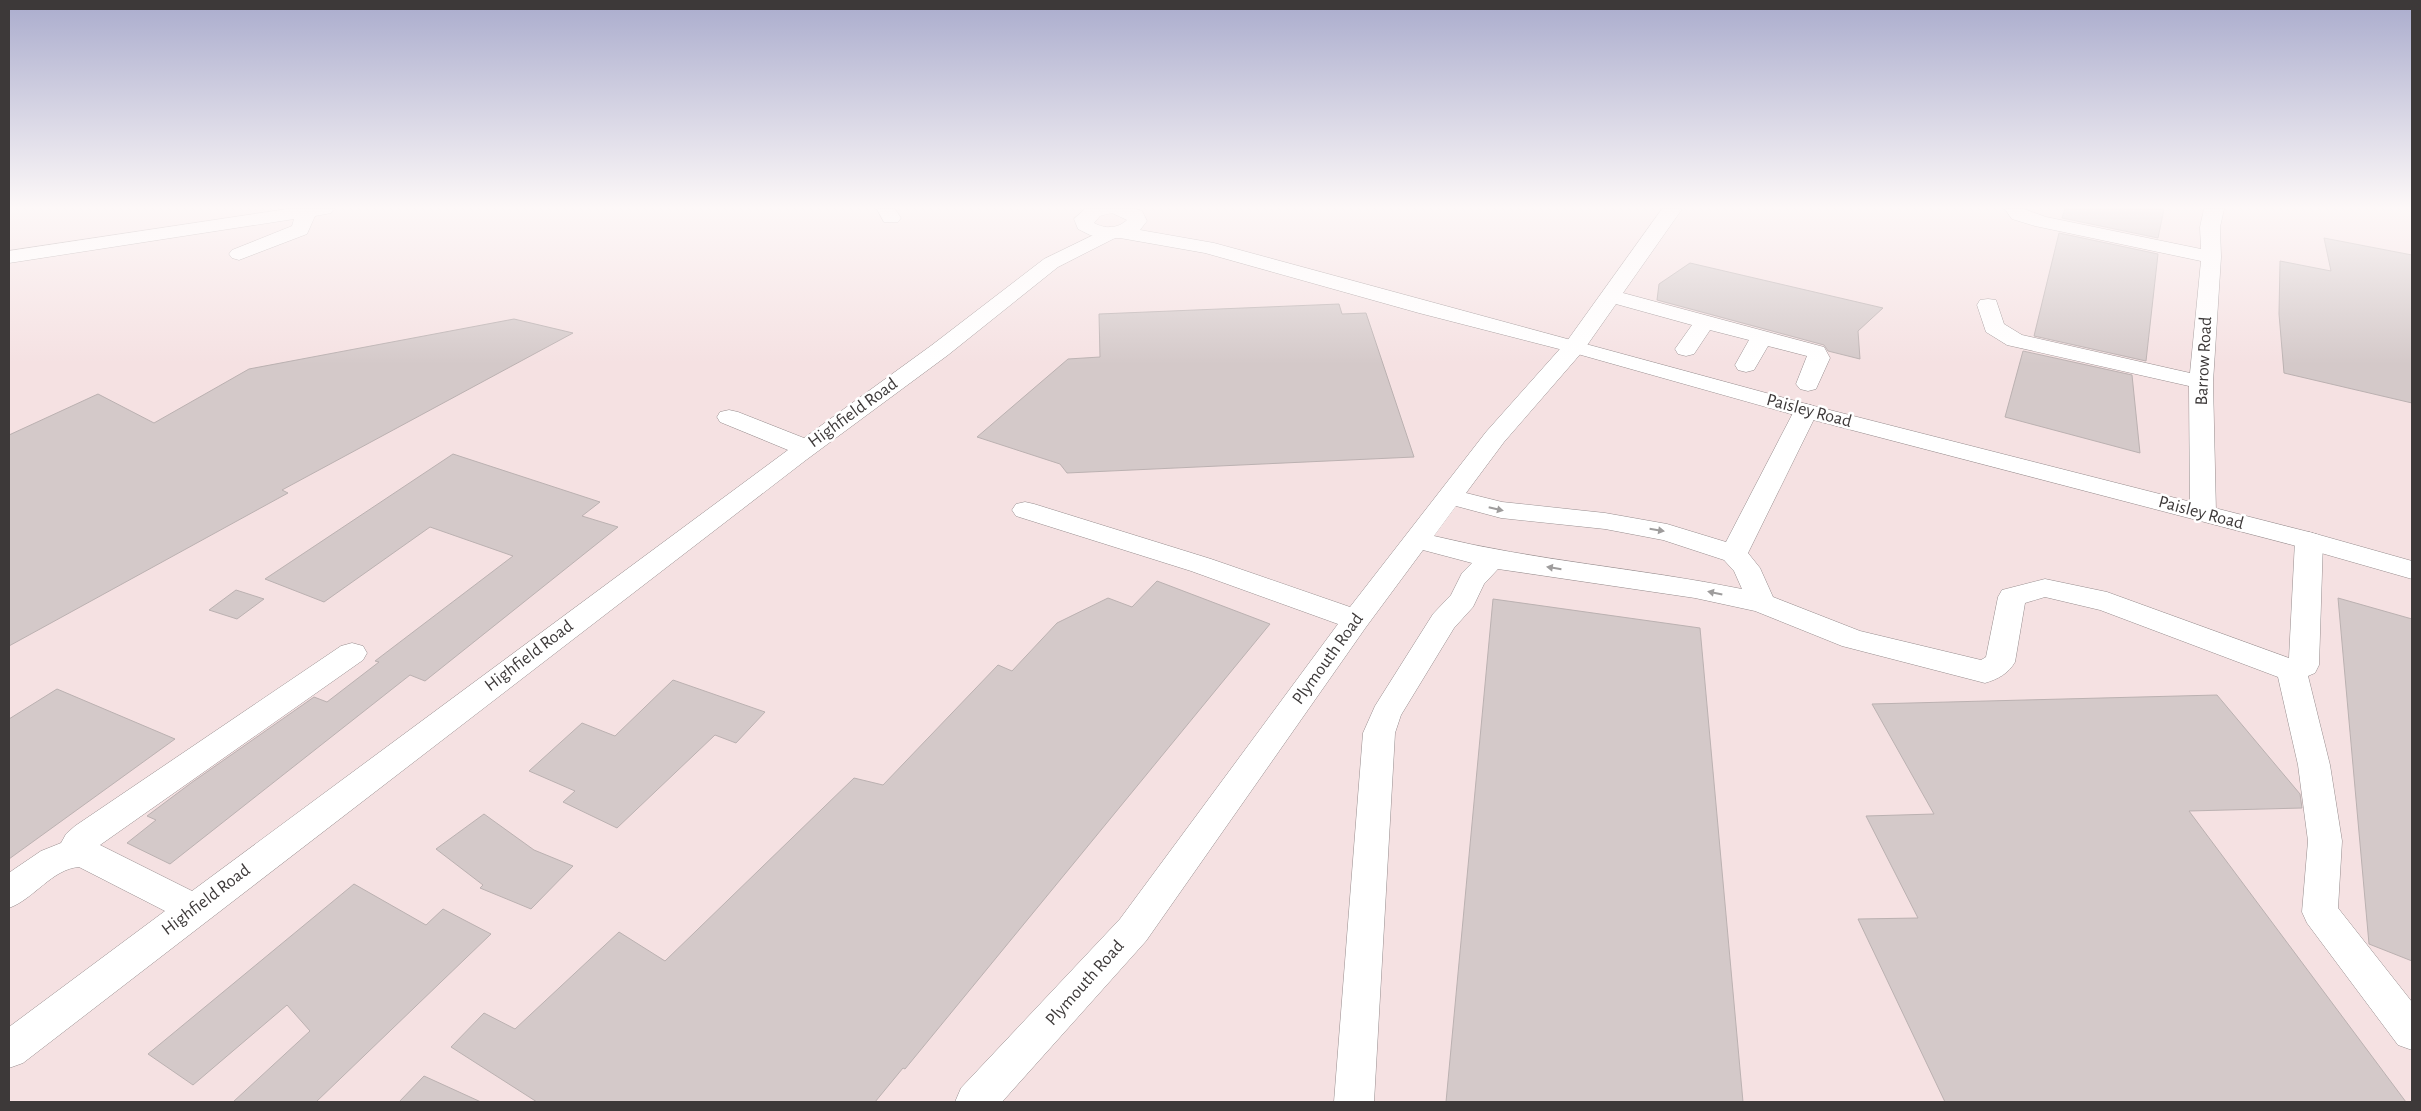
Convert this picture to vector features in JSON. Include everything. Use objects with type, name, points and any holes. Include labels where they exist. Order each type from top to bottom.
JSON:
[{"type":"street","name":"Highfield Road","points":[[9,1050],[806,448],[940,350],[1055,261]]},
{"type":"street","name":"Paisley Road","points":[[1254,261],[1575,346],[1806,411],[2203,513],[2412,570]]},
{"type":"street","name":"Plymouth Road","points":[[975,1102],[1133,930],[1356,620],[1449,496],[1495,437],[1575,346],[1636,261]]},
{"type":"street","name":"Barrow Road","points":[[2203,513],[2201,382],[2211,261]]},
{"type":"street","points":[[1612,296],[1816,352],[1819,358],[1808,384]]},
{"type":"street","points":[[1988,305],[1994,327],[2015,340],[2201,382]]},
{"type":"street","points":[[1686,349],[1705,321]]},
{"type":"street","points":[[1746,365],[1762,337]]},
{"type":"street","points":[[1734,554],[1806,411]]},
{"type":"street","points":[[729,417],[806,448]]},
{"type":"street","points":[[1449,496],[1501,510],[1605,522],[1667,532],[1734,554],[1746,568],[1762,603]]},
{"type":"street","points":[[1026,510],[1201,565],[1356,620]]},
{"type":"street","points":[[1417,540],[1492,559],[1694,589],[1762,603],[1852,639],[1985,672],[2000,662],[2012,597],[2045,588],[2107,602],[2292,672]]},
{"type":"street","points":[[2292,672],[2304,665],[2309,541]]},
{"type":"street","points":[[1354,1102],[1379,733],[1386,714],[1443,621],[1463,600],[1472,580],[1492,559]]},
{"type":"street","points":[[75,853],[78,844],[87,836],[352,653]]},
{"type":"street","points":[[2292,672],[2314,766],[2325,841],[2320,912],[2412,1032]]},
{"type":"street","points":[[9,892],[49,865],[75,853],[83,853],[194,909]]},
{"type":"shaded area","points":[[9,261],[2412,261],[2412,1102],[9,1102]]},
{"type":"building","points":[[2052,261],[2157,261],[2146,361],[2034,336]]},
{"type":"building","points":[[2280,261],[2331,271],[2329,261],[2412,261],[2412,403],[2284,373],[2279,314]]},
{"type":"building","points":[[1690,263],[1883,308],[1858,331],[1860,359],[1828,351],[1824,345],[1657,300],[1659,284]]},
{"type":"building","points":[[1339,304],[1342,314],[1366,313],[1414,457],[1067,473],[1060,464],[977,437],[1068,359],[1100,357],[1099,314]]},
{"type":"building","points":[[514,319],[573,333],[282,490],[288,493],[9,646],[9,435],[98,394],[154,423],[249,369]]},
{"type":"building","points":[[2023,351],[2132,375],[2140,453],[2005,417]]},
{"type":"building","points":[[453,454],[600,502],[582,516],[618,527],[425,681],[410,675],[170,864],[127,843],[156,820],[147,816],[191,783],[314,697],[327,702],[379,662],[375,661],[513,556],[430,527],[324,602],[265,579]]},
{"type":"building","points":[[1157,581],[1270,624],[905,1069],[903,1068],[875,1102],[537,1102],[451,1047],[484,1013],[515,1029],[619,932],[665,961],[854,778],[883,785],[998,665],[1012,671],[1057,623],[1108,598],[1132,607]]},
{"type":"building","points":[[236,590],[264,599],[237,619],[209,610]]},
{"type":"building","points":[[2338,598],[2412,619],[2412,961],[2369,944]]},
{"type":"building","points":[[1493,599],[1700,628],[1743,1102],[1446,1102]]},
{"type":"building","points":[[673,680],[765,712],[736,743],[715,735],[617,828],[563,802],[575,791],[529,771],[582,723],[615,736]]},
{"type":"building","points":[[57,689],[175,739],[9,859],[9,719]]},
{"type":"building","points":[[2217,695],[2300,794],[2302,808],[2189,811],[2406,1102],[1945,1102],[1858,919],[1918,918],[1866,816],[1934,814],[1872,704]]},
{"type":"building","points":[[484,814],[534,850],[573,866],[531,909],[480,888],[483,885],[436,849]]},
{"type":"building","points":[[354,884],[426,925],[443,909],[491,934],[316,1102],[233,1102],[310,1031],[287,1005],[193,1085],[148,1054]]},
{"type":"building","points":[[424,1076],[481,1102],[399,1102]]}]
